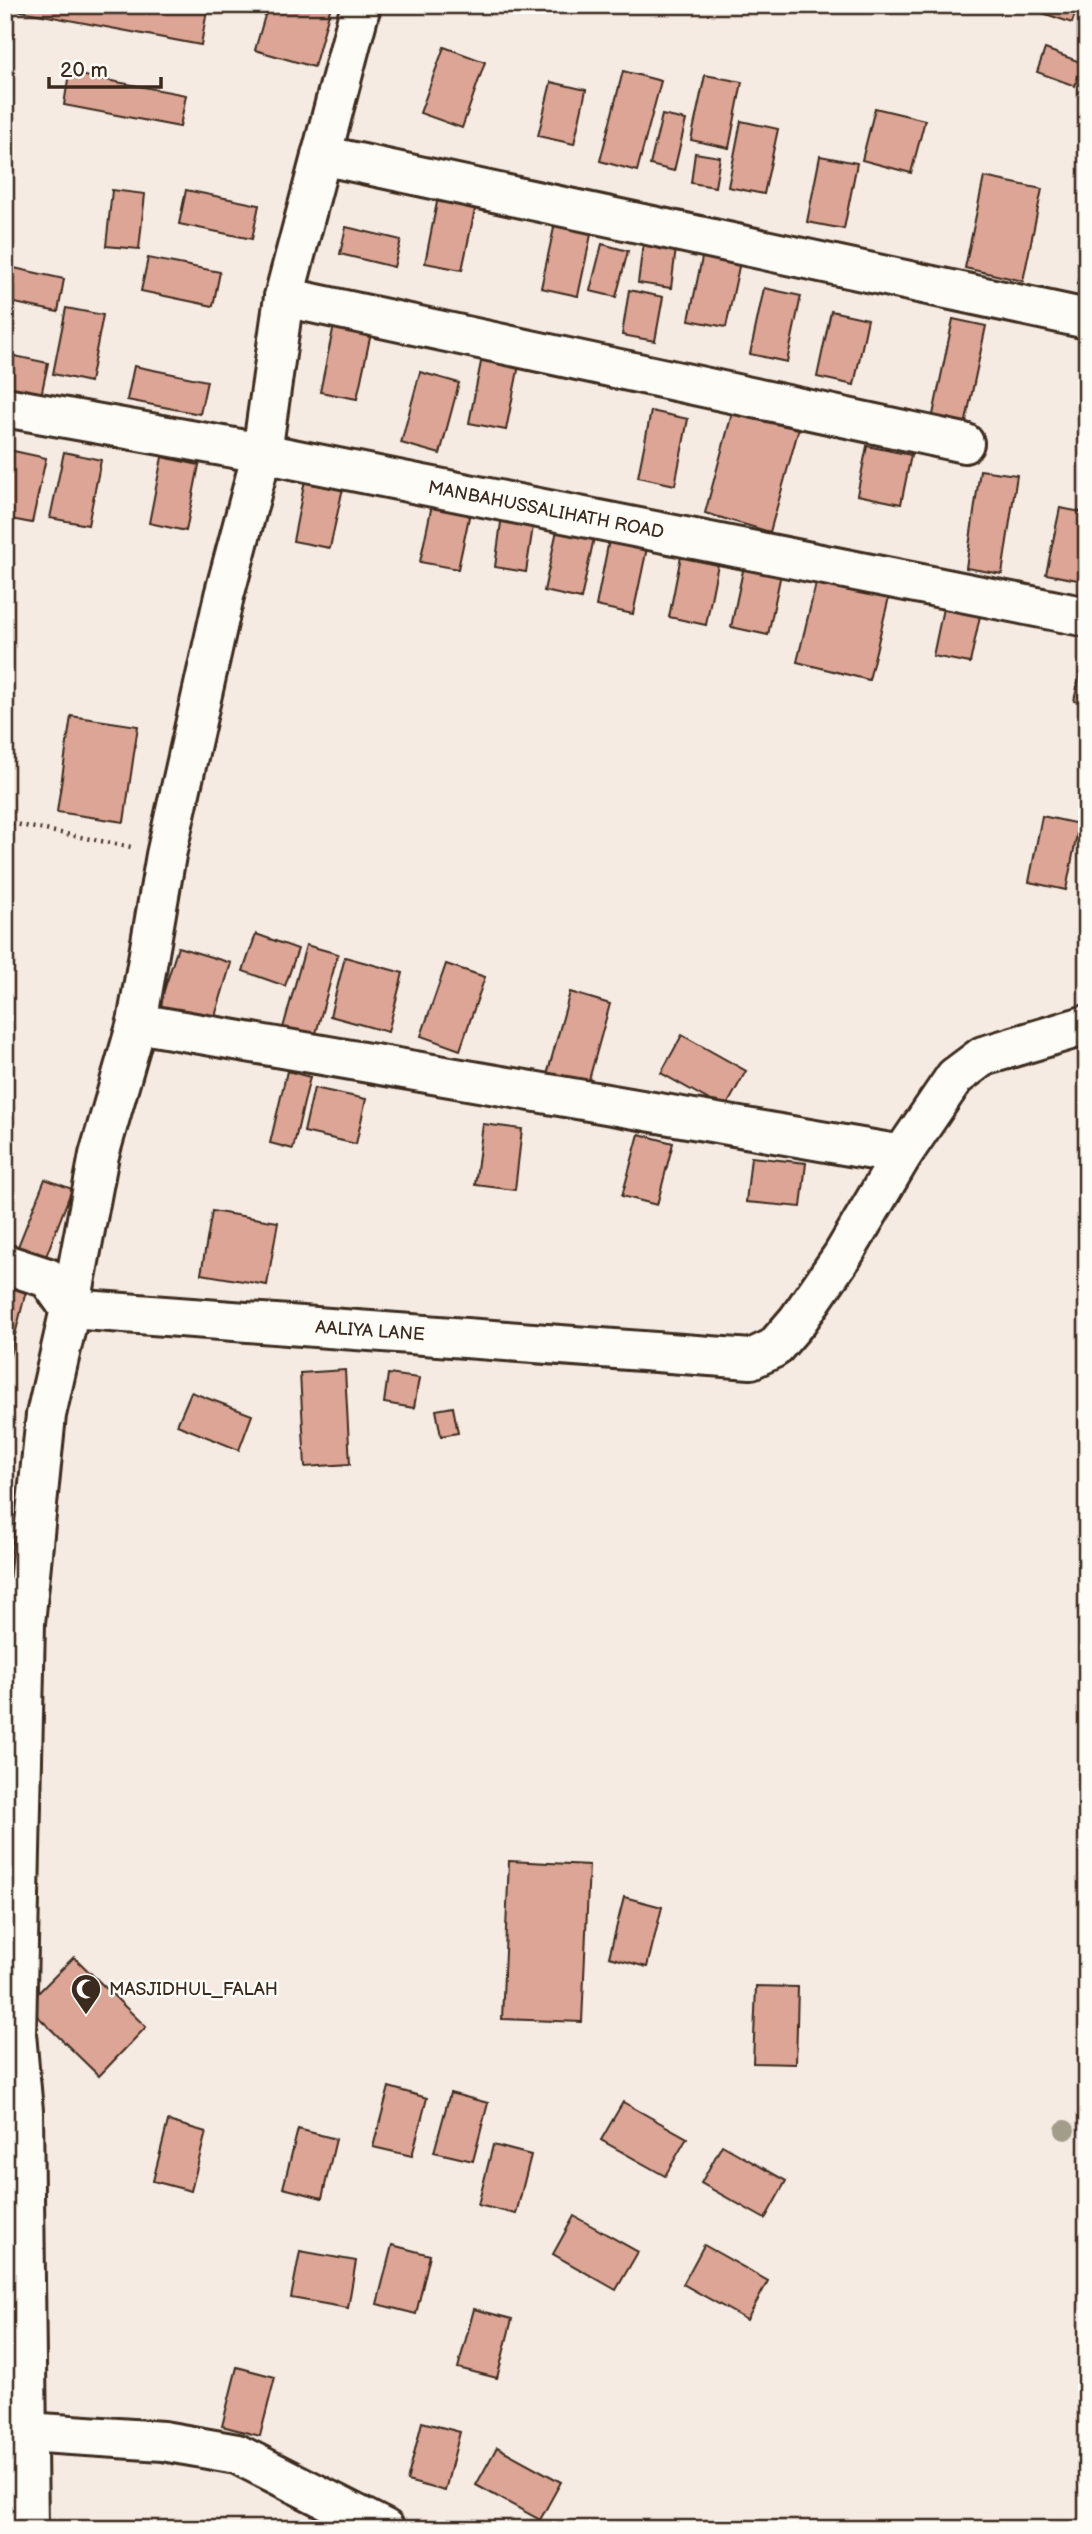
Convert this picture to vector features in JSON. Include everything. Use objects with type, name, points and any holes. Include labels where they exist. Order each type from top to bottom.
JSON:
[{"type":"street","points":[[28,2529],[11,2033],[25,1623],[46,1415],[70,1309],[99,1155],[137,1023],[166,855],[224,596],[262,453],[284,297],[361,5]]},
{"type":"street","points":[[321,155],[1087,319]]},
{"type":"street","points":[[284,297],[964,443]]},
{"type":"street","name":"MANBAHUSSALIHATH ROAD","points":[[5,407],[262,453],[1087,617]]},
{"type":"street","points":[[137,1023],[902,1155],[955,1077],[983,1056],[1087,1025]]},
{"type":"street","name":"AALIYA LANE","points":[[70,1309],[751,1359],[774,1348],[798,1320],[843,1255],[902,1155]]},
{"type":"street","points":[[5,1264],[48,1278],[70,1309]]},
{"type":"street","points":[[26,2432],[163,2441],[237,2455],[385,2529]]},
{"type":"path","points":[[5,822],[166,855]]},
{"type":"building","points":[[5,5],[208,5],[201,45],[5,8]]},
{"type":"building","points":[[268,5],[331,6],[314,67],[255,50]]},
{"type":"building","points":[[1035,5],[1078,5],[1072,23],[1034,10]]},
{"type":"building","points":[[444,47],[485,62],[462,128],[420,113]]},
{"type":"building","points":[[1045,49],[1083,63],[1075,86],[1037,72]]},
{"type":"building","points":[[623,71],[661,81],[637,171],[600,161]]},
{"type":"building","points":[[69,73],[186,95],[180,127],[64,105]]},
{"type":"building","points":[[705,75],[742,82],[729,148],[691,140]]},
{"type":"building","points":[[551,82],[586,90],[574,144],[538,136]]},
{"type":"building","points":[[875,108],[925,120],[911,173],[862,160]]},
{"type":"building","points":[[662,115],[686,120],[674,171],[650,165]]},
{"type":"building","points":[[741,121],[778,129],[764,194],[728,187]]},
{"type":"building","points":[[695,153],[720,157],[715,187],[691,183]]},
{"type":"building","points":[[820,156],[857,163],[844,229],[807,222]]},
{"type":"building","points":[[984,177],[1042,189],[1023,281],[965,268]]},
{"type":"building","points":[[112,190],[145,194],[139,249],[106,246]]},
{"type":"building","points":[[186,190],[259,205],[252,239],[179,224]]},
{"type":"building","points":[[438,197],[476,205],[462,270],[425,263]]},
{"type":"building","points":[[555,223],[592,230],[578,296],[541,288]]},
{"type":"building","points":[[346,227],[401,240],[394,267],[340,254]]},
{"type":"building","points":[[644,236],[677,240],[671,288],[638,283]]},
{"type":"building","points":[[602,244],[628,251],[616,297],[590,291]]},
{"type":"building","points":[[703,253],[740,262],[726,327],[689,320]]},
{"type":"building","points":[[1087,253],[1087,287],[1077,284]]},
{"type":"building","points":[[148,258],[220,272],[213,306],[141,291]]},
{"type":"building","points":[[5,266],[64,279],[58,312],[5,301]]},
{"type":"building","points":[[764,288],[801,296],[787,362],[750,354]]},
{"type":"building","points":[[629,290],[663,297],[655,341],[622,335]]},
{"type":"building","points":[[66,308],[103,315],[90,382],[53,374]]},
{"type":"building","points":[[831,311],[868,319],[854,385],[817,377]]},
{"type":"building","points":[[953,319],[986,326],[962,440],[929,434]]},
{"type":"building","points":[[334,325],[371,333],[357,399],[320,392]]},
{"type":"building","points":[[5,354],[48,363],[41,396],[5,389]]},
{"type":"building","points":[[482,357],[519,365],[506,430],[469,423]]},
{"type":"building","points":[[134,366],[207,381],[200,414],[127,400]]},
{"type":"building","points":[[420,372],[459,383],[440,454],[401,443]]},
{"type":"building","points":[[734,406],[800,424],[770,532],[705,513]]},
{"type":"building","points":[[651,411],[688,419],[675,485],[638,477]]},
{"type":"building","points":[[867,446],[911,455],[901,504],[857,495]]},
{"type":"building","points":[[9,450],[46,458],[32,523],[5,518],[5,468]]},
{"type":"building","points":[[64,452],[101,460],[88,525],[50,518]]},
{"type":"building","points":[[162,457],[199,465],[186,531],[149,523]]},
{"type":"building","points":[[980,470],[1017,475],[1002,574],[966,568]]},
{"type":"building","points":[[306,475],[344,483],[330,548],[293,541]]},
{"type":"building","points":[[434,495],[472,503],[458,569],[420,562]]},
{"type":"building","points":[[1060,508],[1087,513],[1087,564],[1083,581],[1046,574]]},
{"type":"building","points":[[502,515],[534,520],[526,572],[495,567]]},
{"type":"building","points":[[558,525],[595,533],[581,599],[544,591]]},
{"type":"building","points":[[609,540],[647,548],[633,614],[596,606]]},
{"type":"building","points":[[682,551],[719,559],[706,625],[669,617]]},
{"type":"building","points":[[745,561],[782,569],[768,635],[731,627]]},
{"type":"building","points":[[818,575],[890,593],[869,680],[797,662]]},
{"type":"building","points":[[947,589],[984,597],[970,663],[933,656]]},
{"type":"building","points":[[1087,641],[1087,704],[1074,701]]},
{"type":"building","points":[[71,716],[138,726],[124,822],[57,812]]},
{"type":"building","points":[[1042,816],[1079,824],[1066,890],[1029,882]]},
{"type":"building","points":[[256,934],[298,949],[285,986],[243,971]]},
{"type":"building","points":[[306,945],[338,954],[315,1037],[283,1028]]},
{"type":"building","points":[[178,947],[231,963],[213,1023],[159,1006]]},
{"type":"building","points":[[345,957],[403,973],[388,1032],[330,1016]]},
{"type":"building","points":[[446,964],[485,977],[460,1050],[421,1036]]},
{"type":"building","points":[[570,992],[610,1004],[585,1094],[545,1082]]},
{"type":"building","points":[[682,1035],[746,1071],[725,1109],[661,1073]]},
{"type":"building","points":[[287,1071],[310,1077],[293,1149],[270,1143]]},
{"type":"building","points":[[314,1088],[366,1099],[356,1144],[304,1132]]},
{"type":"building","points":[[483,1124],[522,1129],[515,1190],[475,1185]]},
{"type":"building","points":[[639,1134],[673,1143],[657,1205],[622,1196]]},
{"type":"building","points":[[751,1157],[806,1163],[801,1207],[746,1202]]},
{"type":"building","points":[[45,1179],[72,1189],[45,1259],[17,1249]]},
{"type":"building","points":[[212,1211],[278,1222],[267,1285],[201,1274]]},
{"type":"building","points":[[5,1273],[29,1279],[6,1371],[5,1371]]},
{"type":"building","points":[[345,1370],[350,1464],[305,1467],[300,1373]]},
{"type":"building","points":[[388,1374],[419,1378],[414,1408],[384,1403]]},
{"type":"building","points":[[191,1392],[252,1415],[239,1450],[177,1425]]},
{"type":"building","points":[[453,1407],[458,1433],[441,1436],[436,1410]]},
{"type":"building","points":[[509,1861],[589,1865],[582,2022],[502,2019]]},
{"type":"building","points":[[624,1897],[662,1907],[647,1967],[609,1957]]},
{"type":"building","name":"MASJIDHUL_FALAH","points":[[74,1957],[146,2027],[99,2076],[26,2005]]},
{"type":"building","points":[[756,1986],[798,1987],[796,2064],[753,2063]]},
{"type":"building","points":[[389,2087],[427,2098],[412,2156],[373,2147]]},
{"type":"building","points":[[450,2093],[488,2103],[473,2161],[434,2152]]},
{"type":"building","points":[[623,2102],[687,2138],[665,2176],[601,2140]]},
{"type":"building","points":[[168,2121],[206,2132],[191,2191],[153,2181]]},
{"type":"building","points":[[298,2129],[336,2139],[322,2198],[283,2188]]},
{"type":"building","points":[[493,2145],[531,2155],[516,2214],[478,2205]]},
{"type":"building","points":[[722,2145],[786,2181],[765,2219],[701,2183]]},
{"type":"building","points":[[574,2216],[638,2252],[616,2290],[553,2254]]},
{"type":"building","points":[[392,2245],[430,2255],[416,2314],[377,2304]]},
{"type":"building","points":[[704,2245],[768,2281],[747,2320],[683,2284]]},
{"type":"building","points":[[300,2251],[356,2261],[348,2308],[291,2298]]},
{"type":"building","points":[[474,2309],[512,2319],[497,2378],[458,2368]]},
{"type":"building","points":[[237,2367],[275,2377],[260,2436],[222,2426]]},
{"type":"building","points":[[422,2422],[460,2432],[445,2491],[407,2481]]},
{"type":"building","points":[[497,2447],[561,2482],[540,2520],[476,2485]]},
{"type":"place","name":"MASJIDHUL_FALAH","points":[[86,2016]]}]
